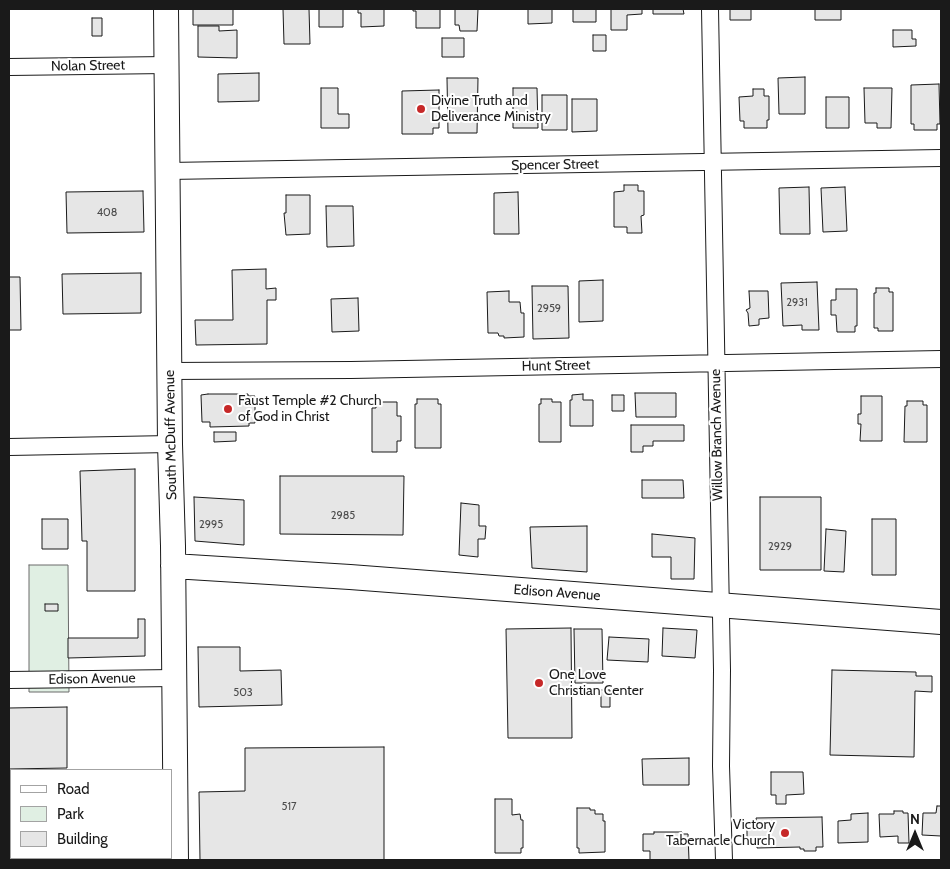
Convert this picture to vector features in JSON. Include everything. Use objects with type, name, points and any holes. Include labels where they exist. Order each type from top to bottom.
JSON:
[{"type":"main road","name":"South McDuff Avenue","points":[[166,9],[176,860]]},
{"type":"main road","name":"Edison Avenue","points":[[173,566],[323,575],[941,622]]},
{"type":"street","name":"Willow Branch Avenue","points":[[710,9],[724,860]]},
{"type":"street","name":"Nolan Street","points":[[9,67],[166,65]]},
{"type":"street","name":"Spencer Street","points":[[168,171],[941,158]]},
{"type":"street","name":"Hunt Street","points":[[170,371],[352,370],[941,359]]},
{"type":"street","points":[[9,447],[170,444]]},
{"type":"street","name":"Edison Avenue","points":[[9,680],[175,678]]},
{"type":"green space","points":[[29,565],[68,565],[69,692],[29,692]]},
{"type":"building","points":[[193,9],[233,9],[233,25],[193,25]]},
{"type":"building","points":[[283,9],[309,9],[310,44],[284,44]]},
{"type":"building","points":[[319,9],[343,9],[343,27],[319,27]]},
{"type":"building","points":[[358,9],[384,9],[384,26],[361,27],[361,13],[358,13]]},
{"type":"building","points":[[413,9],[440,9],[440,28],[416,28],[416,11],[413,11]]},
{"type":"building","points":[[455,9],[478,9],[477,31],[460,31],[459,25],[455,25]]},
{"type":"building","points":[[528,9],[552,9],[552,23],[528,24]]},
{"type":"building","points":[[573,9],[596,9],[596,22],[573,22]]},
{"type":"building","points":[[611,9],[642,9],[642,14],[627,15],[627,30],[611,30]]},
{"type":"building","points":[[653,9],[683,9],[684,14],[653,14]]},
{"type":"building","points":[[730,9],[751,9],[751,20],[730,20]]},
{"type":"building","points":[[815,9],[841,9],[841,20],[815,20]]},
{"type":"building","points":[[92,18],[102,18],[102,36],[92,36]]},
{"type":"building","points":[[198,26],[219,26],[219,31],[237,30],[237,58],[198,57]]},
{"type":"building","points":[[893,30],[912,30],[912,39],[916,39],[916,46],[893,47]]},
{"type":"building","points":[[593,35],[606,35],[606,51],[593,51]]},
{"type":"building","points":[[442,38],[464,38],[464,57],[442,57]]},
{"type":"building","points":[[259,73],[259,101],[218,102],[218,74]]},
{"type":"building","points":[[805,77],[805,114],[779,114],[778,78]]},
{"type":"building","points":[[447,78],[478,78],[477,133],[448,133]]},
{"type":"building","points":[[939,84],[940,124],[937,124],[937,130],[914,130],[914,124],[911,124],[911,85]]},
{"type":"building","points":[[321,88],[338,88],[338,114],[349,114],[349,128],[321,128]]},
{"type":"building","points":[[513,88],[537,88],[538,128],[513,128]]},
{"type":"building","points":[[864,88],[892,88],[891,128],[877,128],[877,123],[865,123]]},
{"type":"building","points":[[753,89],[764,89],[764,96],[769,96],[767,128],[744,128],[744,121],[740,121],[739,97],[753,96]]},
{"type":"building","name":"Divine Truth and Deliverance Ministry","points":[[439,90],[439,128],[433,128],[433,134],[402,134],[402,91]]},
{"type":"building","points":[[542,95],[567,95],[567,130],[542,130]]},
{"type":"building","points":[[826,97],[849,97],[849,128],[826,128]]},
{"type":"building","points":[[572,99],[597,99],[597,131],[572,132]]},
{"type":"building","points":[[624,185],[638,185],[638,191],[644,191],[644,215],[641,216],[642,233],[627,233],[627,227],[614,227],[614,192],[624,191]]},
{"type":"building","points":[[809,187],[810,234],[780,234],[779,188]]},
{"type":"building","points":[[845,187],[847,231],[823,232],[821,188]]},
{"type":"building","points":[[143,191],[144,232],[67,233],[66,192]]},
{"type":"building","points":[[518,192],[519,234],[494,234],[494,193]]},
{"type":"building","points":[[286,195],[310,195],[310,234],[286,235],[284,213],[286,213]]},
{"type":"building","points":[[326,206],[353,206],[354,246],[327,247]]},
{"type":"building","points":[[266,269],[266,289],[276,288],[276,300],[267,300],[267,344],[196,345],[195,320],[233,320],[232,270]]},
{"type":"building","points":[[141,273],[141,313],[63,314],[62,274]]},
{"type":"building","points":[[9,277],[20,277],[21,330],[9,330]]},
{"type":"building","points":[[603,280],[603,321],[579,322],[579,281]]},
{"type":"building","points":[[817,282],[819,330],[802,330],[802,325],[783,326],[781,283]]},
{"type":"building","points":[[532,286],[568,286],[569,338],[533,339]]},
{"type":"building","points":[[876,288],[889,288],[889,292],[893,292],[893,331],[878,331],[878,328],[874,328],[874,293],[876,293]]},
{"type":"building","points":[[836,289],[857,289],[857,326],[855,326],[855,332],[837,332],[836,315],[831,315],[831,300],[836,300]]},
{"type":"building","points":[[509,291],[509,302],[520,302],[521,313],[524,313],[524,337],[504,338],[504,336],[499,336],[498,333],[488,333],[487,292]]},
{"type":"building","points":[[749,291],[768,291],[769,318],[759,319],[759,325],[749,326],[746,310],[750,308]]},
{"type":"building","points":[[358,298],[359,331],[332,332],[331,299]]},
{"type":"building","points":[[635,393],[676,393],[676,417],[636,417]]},
{"type":"building","name":"Faust Temple #2 Church of God in Christ","points":[[248,394],[248,396],[255,396],[255,423],[249,423],[249,426],[210,427],[210,422],[202,422],[201,395]]},
{"type":"building","points":[[583,394],[583,400],[593,400],[593,426],[570,426],[570,400],[572,400],[572,395]]},
{"type":"building","points":[[612,395],[624,395],[624,411],[612,411]]},
{"type":"building","points":[[861,396],[882,396],[882,441],[860,441],[861,424],[858,424],[858,414],[861,414]]},
{"type":"building","points":[[417,399],[438,399],[438,404],[441,404],[441,448],[415,448],[415,404],[417,404]]},
{"type":"building","points":[[541,399],[552,399],[552,402],[561,402],[561,442],[539,442],[539,404],[541,404]]},
{"type":"building","points":[[907,401],[923,401],[923,405],[927,405],[927,442],[904,442],[905,406],[907,406]]},
{"type":"building","points":[[376,402],[397,402],[397,416],[401,416],[401,441],[397,441],[397,452],[372,452],[372,408],[376,408]]},
{"type":"building","points":[[631,425],[684,425],[684,441],[653,441],[653,446],[643,446],[643,452],[631,452]]},
{"type":"building","points":[[214,432],[236,432],[236,441],[214,442]]},
{"type":"building","points":[[135,469],[135,591],[87,591],[87,541],[82,541],[80,471]]},
{"type":"building","points":[[280,476],[404,476],[403,535],[280,534]]},
{"type":"building","points":[[642,480],[683,480],[684,498],[642,498]]},
{"type":"building","points":[[194,497],[244,500],[244,545],[195,541]]},
{"type":"building","points":[[760,497],[821,497],[821,570],[760,570]]},
{"type":"building","points":[[461,503],[479,505],[479,526],[486,526],[485,539],[478,539],[478,557],[459,555]]},
{"type":"building","points":[[42,519],[68,519],[68,549],[42,549]]},
{"type":"building","points":[[872,519],[896,519],[896,575],[872,575]]},
{"type":"building","points":[[587,526],[587,572],[532,568],[530,527]]},
{"type":"building","points":[[826,529],[846,531],[844,572],[824,571]]},
{"type":"building","points":[[652,534],[695,538],[694,579],[671,579],[671,557],[652,557]]},
{"type":"building","points":[[45,604],[58,604],[58,611],[45,611]]},
{"type":"building","points":[[138,619],[145,619],[145,656],[68,658],[68,638],[138,638]]},
{"type":"building","name":"One Love Christian Center","points":[[571,628],[572,738],[508,738],[506,629]]},
{"type":"building","points":[[663,628],[697,630],[695,658],[662,656]]},
{"type":"building","points":[[574,629],[602,629],[603,683],[575,683]]},
{"type":"building","points":[[609,637],[649,639],[648,662],[607,660]]},
{"type":"building","points":[[198,647],[240,647],[240,671],[281,670],[282,705],[199,707]]},
{"type":"building","points":[[832,670],[916,672],[916,676],[932,676],[932,692],[915,691],[914,757],[830,755]]},
{"type":"building","points":[[601,690],[610,690],[610,707],[601,707]]},
{"type":"building","points":[[67,707],[67,768],[9,769],[9,708]]},
{"type":"building","points":[[384,747],[384,860],[200,860],[199,792],[245,791],[245,748]]},
{"type":"building","points":[[689,758],[689,785],[643,785],[642,759]]},
{"type":"building","points":[[771,772],[803,772],[804,794],[786,795],[786,804],[776,804],[776,795],[771,795]]},
{"type":"building","points":[[495,799],[512,799],[512,815],[520,814],[521,820],[523,820],[523,848],[521,848],[521,853],[495,853]]},
{"type":"building","points":[[937,806],[941,806],[941,836],[922,835],[923,813],[936,813]]},
{"type":"building","points":[[577,808],[590,808],[590,810],[595,810],[595,814],[603,814],[603,821],[605,821],[605,852],[579,853],[579,848],[577,848]]},
{"type":"building","points":[[894,811],[908,813],[909,843],[898,843],[898,836],[880,837],[879,814],[894,814]]},
{"type":"building","points":[[868,813],[868,842],[838,843],[838,821],[851,820],[851,814]]},
{"type":"building","name":"Victory Tabernacle Church","points":[[822,817],[823,847],[816,847],[816,851],[804,851],[800,847],[757,848],[757,838],[747,838],[747,829],[757,828],[756,818]]},
{"type":"building","points":[[654,832],[682,832],[682,834],[688,834],[689,860],[650,860],[650,851],[643,851],[643,834],[654,834]]},
{"type":"building","points":[[58,859],[131,859],[131,860]]},
{"type":"place","name":"Divine Truth and Deliverance Ministry","points":[[421,109]]},
{"type":"place","name":"Faust Temple #2 Church of God in Christ","points":[[228,409]]},
{"type":"place","name":"One Love Christian Center","points":[[539,683]]},
{"type":"place","name":"Victory Tabernacle Church","points":[[785,833]]}]
